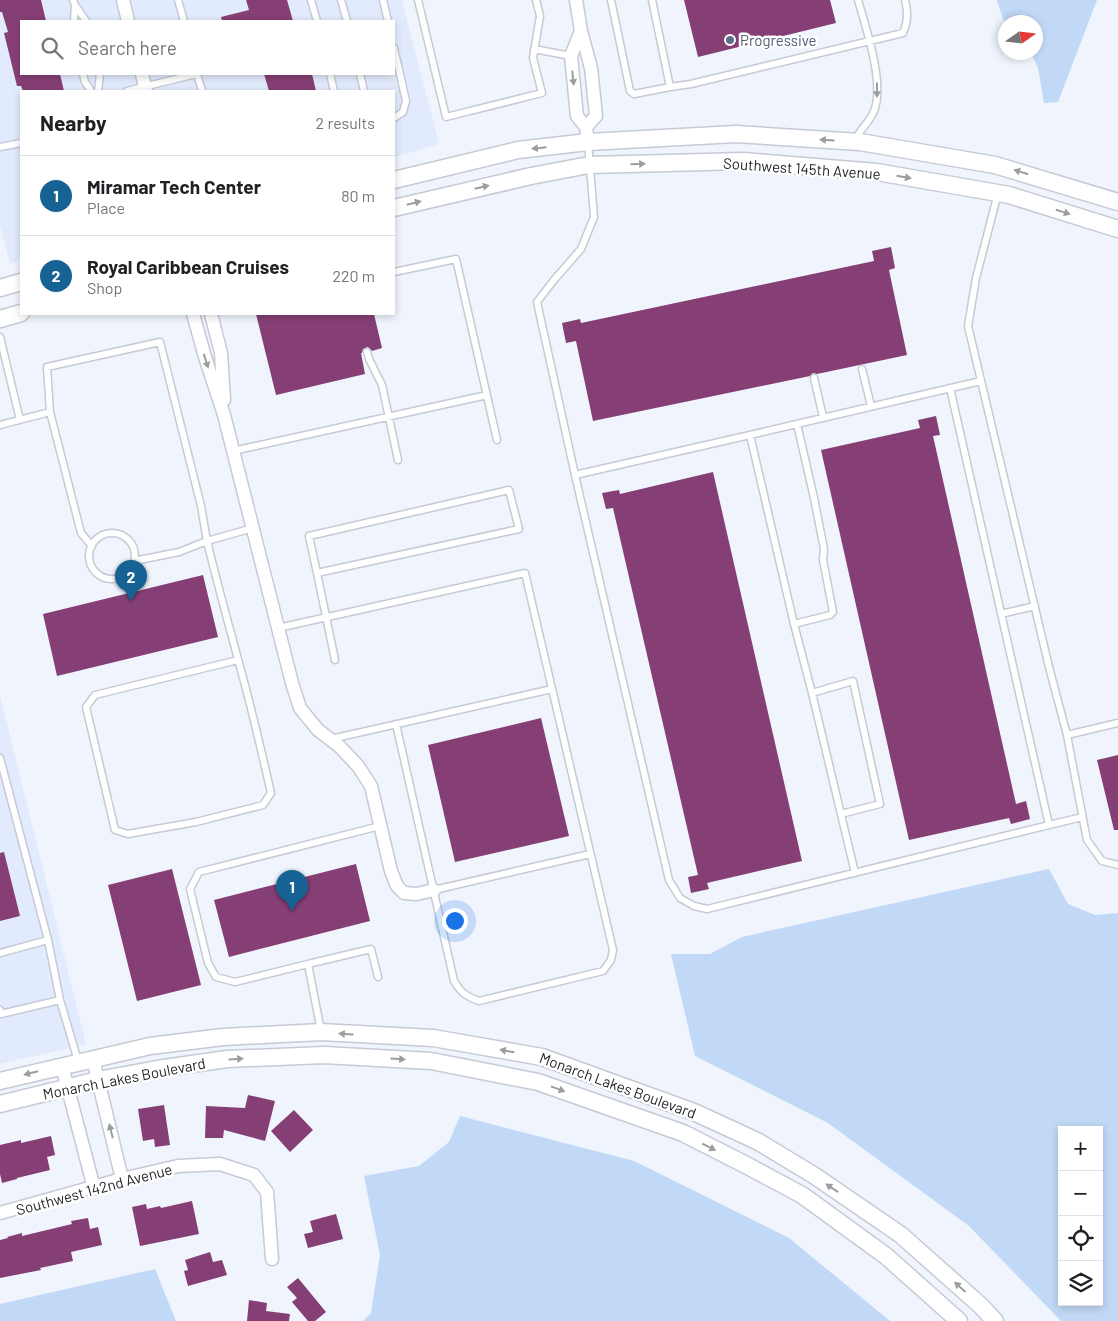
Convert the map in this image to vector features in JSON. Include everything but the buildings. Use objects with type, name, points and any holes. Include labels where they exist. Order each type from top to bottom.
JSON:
[{"type":"street","points":[[123,0],[128,20]]},
{"type":"street","points":[[576,0],[580,31],[591,68],[596,116],[587,134]]},
{"type":"street","points":[[580,31],[571,56],[577,116],[587,134]]},
{"type":"street","points":[[142,75],[145,89]]},
{"type":"street","name":"Southwest 145th Avenue","points":[[395,180],[587,134],[736,134],[855,141],[1002,166],[1118,202]]},
{"type":"street","name":"Southwest 145th Avenue","points":[[395,208],[531,176],[589,165],[743,161],[877,172],[998,193],[1118,229]]},
{"type":"street","points":[[0,288],[20,282]]},
{"type":"street","points":[[0,319],[20,313]]},
{"type":"street","points":[[193,315],[224,415],[300,708],[318,730],[358,766],[371,786],[391,871],[397,886],[404,893],[417,894],[434,890]]},
{"type":"street","points":[[211,315],[221,353],[224,415]]},
{"type":"street","name":"Monarch Lakes Boulevard","points":[[0,1081],[150,1046],[223,1037],[321,1032],[433,1038],[542,1057],[694,1112],[759,1142],[815,1176],[901,1235],[981,1306],[995,1321]]},
{"type":"street","name":"Monarch Lakes Boulevard","points":[[0,1104],[98,1080],[226,1059],[324,1055],[431,1061],[538,1082],[683,1133],[802,1195],[886,1256],[959,1321]]},
{"type":"street","points":[[86,1060],[98,1080],[122,1179]]},
{"type":"street","points":[[62,1066],[94,1188]]},
{"type":"street","name":"Southwest 142nd Avenue","points":[[0,1213],[122,1179],[178,1166],[220,1164],[254,1175],[267,1192],[272,1259]]},
{"type":"lane","points":[[178,0],[184,20]]},
{"type":"lane","points":[[311,0],[316,20]]},
{"type":"lane","points":[[341,0],[347,20]]},
{"type":"lane","points":[[383,0],[388,20]]},
{"type":"lane","points":[[418,0],[446,117],[542,93],[533,58],[540,16],[536,0]]},
{"type":"lane","points":[[611,0],[630,91],[634,94],[691,84],[903,33],[907,24],[905,0]]},
{"type":"lane","points":[[652,0],[670,87]]},
{"type":"lane","points":[[855,141],[874,110],[878,91],[870,42],[858,0]]},
{"type":"lane","points":[[74,2],[74,20]]},
{"type":"lane","points":[[74,2],[85,20]]},
{"type":"lane","points":[[534,49],[571,56]]},
{"type":"lane","points":[[395,52],[406,101],[403,112],[395,117]]},
{"type":"lane","points":[[83,75],[90,90]]},
{"type":"lane","points":[[98,90],[100,75]]},
{"type":"lane","points":[[145,89],[194,75]]},
{"type":"lane","points":[[197,75],[202,90]]},
{"type":"lane","points":[[330,75],[334,90]]},
{"type":"lane","points":[[360,75],[364,90]]},
{"type":"lane","points":[[587,134],[594,217],[581,249],[537,302],[668,880],[680,898],[694,906],[707,909],[1082,817]]},
{"type":"lane","points":[[0,148],[20,145]]},
{"type":"lane","points":[[998,193],[976,278],[968,326],[1034,606],[1067,734],[1087,840],[1102,861],[1118,865]]},
{"type":"lane","points":[[395,272],[456,259],[497,440]]},
{"type":"lane","points":[[0,337],[20,420]]},
{"type":"lane","points":[[92,546],[81,533],[50,412],[47,367],[160,342],[201,506],[219,591],[238,660],[271,792],[263,805],[196,822],[128,834],[115,830],[86,707],[95,695],[238,660]]},
{"type":"lane","points":[[367,352],[382,384],[398,460]]},
{"type":"lane","points":[[862,369],[871,406]]},
{"type":"lane","points":[[814,378],[823,417]]},
{"type":"lane","points":[[575,474],[750,436],[823,417],[981,381]]},
{"type":"lane","points":[[950,388],[1048,825]]},
{"type":"lane","points":[[233,451],[487,395]]},
{"type":"lane","points":[[0,426],[50,412]]},
{"type":"lane","points":[[794,624],[830,615],[833,612],[823,560],[824,549],[797,424]]},
{"type":"lane","points":[[750,436],[855,873]]},
{"type":"lane","points":[[317,573],[519,529],[509,490],[309,536],[335,660]]},
{"type":"lane","points":[[134,561],[179,552],[207,541],[253,528]]},
{"type":"lane","points":[[114,533],[127,538],[132,544],[134,561],[129,571],[123,576],[110,578],[96,572],[92,566],[90,552],[96,540],[101,536],[114,533]]},
{"type":"lane","points":[[278,628],[525,573],[613,950],[611,960],[603,971],[479,1001],[461,992],[454,981],[396,724]]},
{"type":"lane","points":[[1001,614],[1034,606]]},
{"type":"lane","points":[[812,693],[853,681],[880,804],[841,814]]},
{"type":"lane","points":[[330,739],[552,689]]},
{"type":"lane","points":[[1067,734],[1118,723]]},
{"type":"lane","points":[[0,758],[48,940],[60,1000],[86,1060]]},
{"type":"lane","points":[[378,977],[371,949],[234,982],[216,977],[208,963],[190,890],[199,872],[380,826]]},
{"type":"lane","points":[[434,890],[590,854]]},
{"type":"lane","points":[[0,953],[48,940]]},
{"type":"lane","points":[[308,964],[321,1032]]},
{"type":"lane","points":[[0,1010],[1,1014],[60,1000]]},
{"type":"shaded area","points":[[0,0],[402,0],[439,144],[395,157],[395,90],[20,90],[20,260],[10,264],[0,226]]},
{"type":"shaded area","points":[[0,695],[86,1044],[0,1064]]},
{"type":"water","points":[[997,0],[1097,0],[1058,102],[1044,103],[1038,68],[1034,60],[1043,60],[1043,15],[1002,15]]},
{"type":"water","points":[[1049,869],[1068,904],[1095,915],[1118,913],[1118,1321],[1061,1321],[969,1226],[828,1123],[695,1056],[671,954],[710,954],[742,937]]},
{"type":"water","points":[[460,1116],[634,1161],[789,1238],[890,1321],[363,1321],[371,1313],[380,1255],[364,1176],[419,1166],[449,1142]]},
{"type":"water","points":[[155,1269],[176,1321],[0,1321],[0,1304]]},
{"type":"place","name":"Progressive","points":[[730,40]]},
{"type":"place","name":"Royal Caribbean Cruises","points":[[131,601]]},
{"type":"place","name":"Miramar Tech Center","points":[[292,911]]}]
